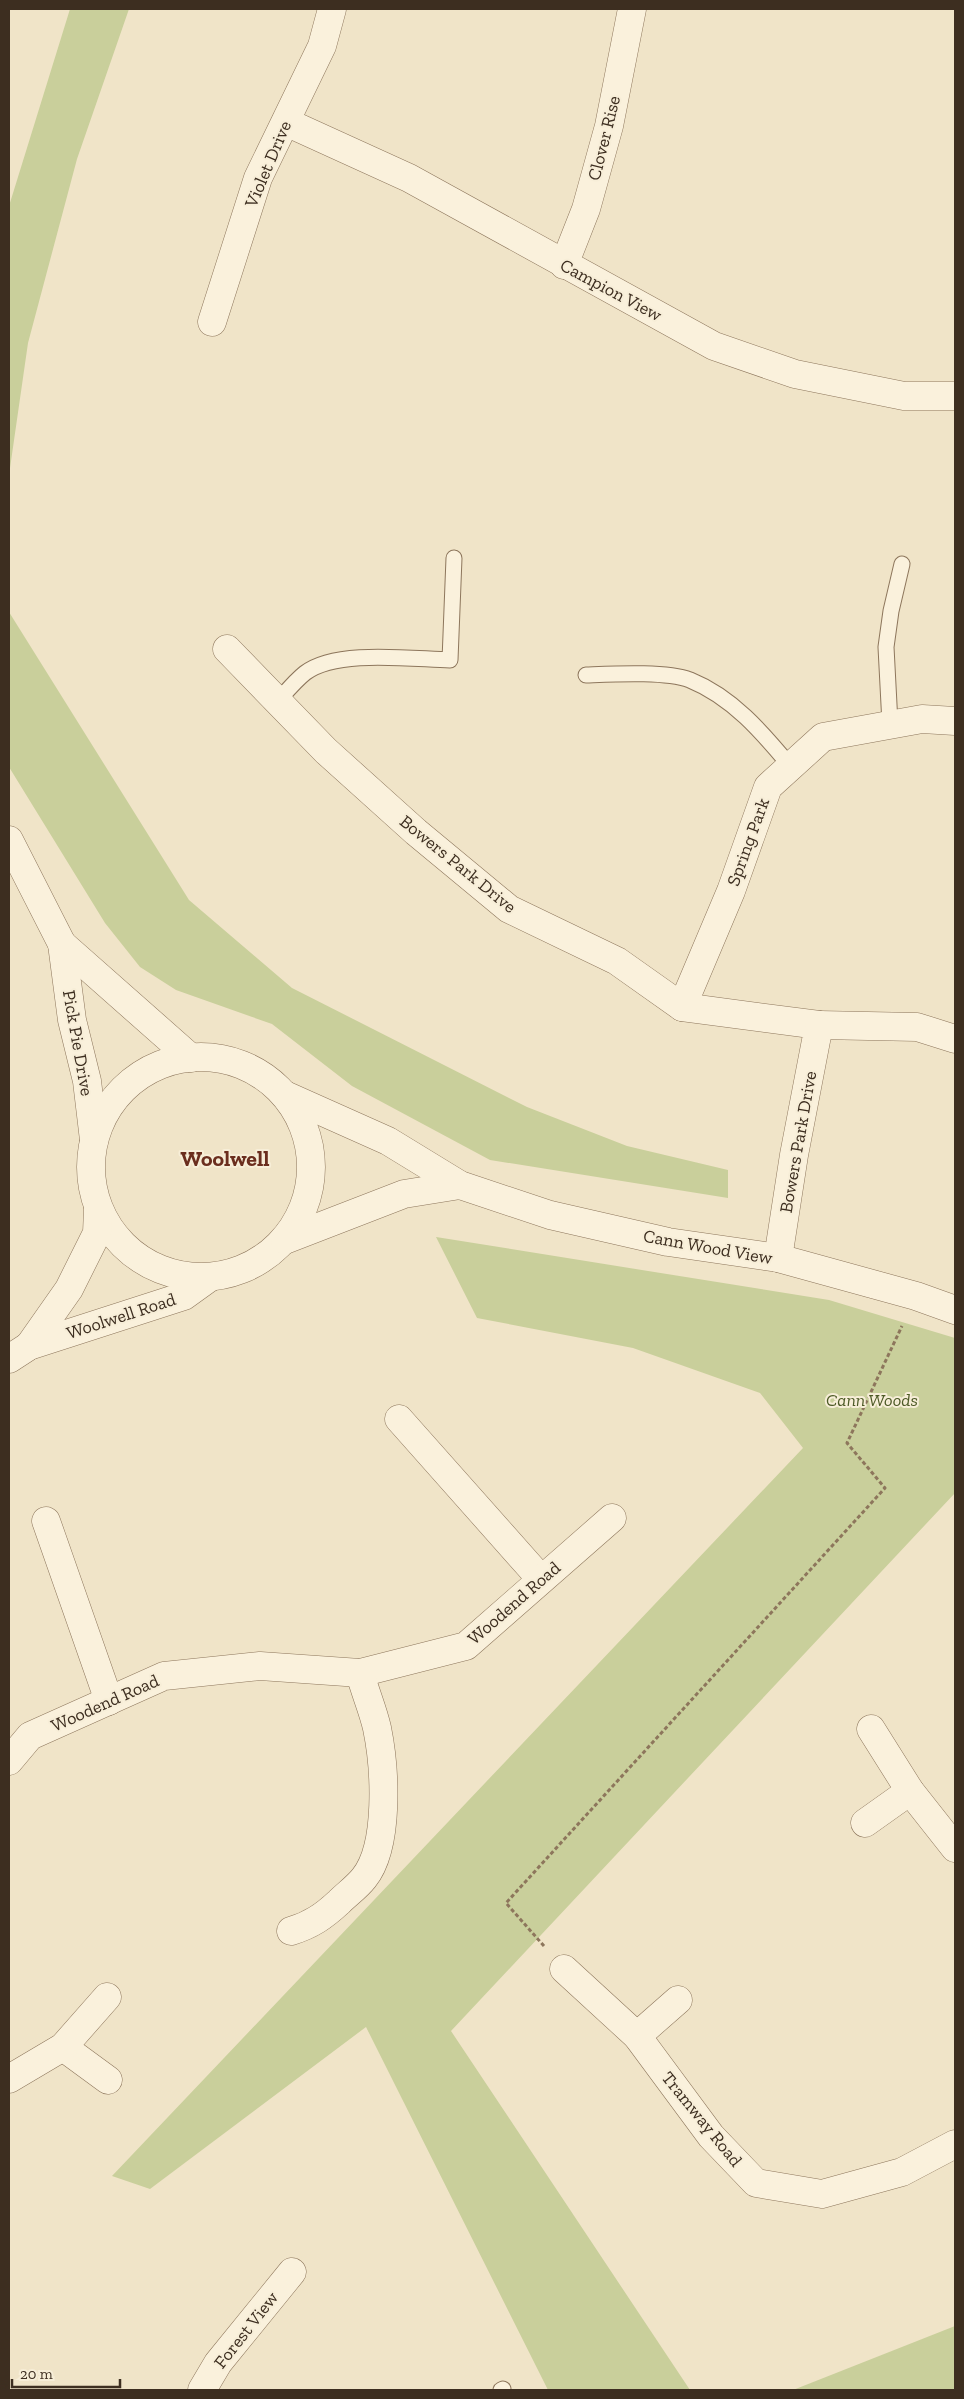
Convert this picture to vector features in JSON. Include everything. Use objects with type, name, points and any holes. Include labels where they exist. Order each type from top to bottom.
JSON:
[{"type":"street","name":"Violet Drive","points":[[212,322],[258,178],[322,46],[332,9]]},
{"type":"street","name":"Clover Rise","points":[[564,265],[586,209],[608,126],[632,9]]},
{"type":"street","name":"Campion View","points":[[286,122],[409,178],[714,346],[795,374],[904,396],[955,396]]},
{"type":"street","name":"Bowers Park Drive","points":[[228,649],[326,751],[416,832],[508,910],[617,961],[682,1007],[820,1025],[917,1027],[955,1039]]},
{"type":"street","name":"Spring Park","points":[[682,1007],[731,890],[768,787],[823,737],[922,719],[955,721]]},
{"type":"street","name":"Pick Pie Drive","points":[[9,840],[62,944],[72,1020],[86,1081],[94,1142]]},
{"type":"street","name":"Pick Pie Drive","points":[[62,944],[190,1058]]},
{"type":"street","name":"Bowers Park Drive","points":[[778,1258],[794,1155],[820,1025]]},
{"type":"street","points":[[190,1058],[225,1060],[258,1072],[285,1095],[301,1121],[311,1151],[311,1182],[302,1213],[285,1240],[251,1266],[209,1278],[164,1272],[124,1247],[98,1209],[91,1176],[94,1142],[107,1110],[129,1084],[158,1066],[190,1058]]},
{"type":"street","name":"Cann Wood View","points":[[285,1095],[388,1141],[460,1185],[550,1215],[668,1242],[778,1258],[916,1296],[955,1310]]},
{"type":"street","name":"Cann Wood View","points":[[285,1240],[404,1194],[460,1185]]},
{"type":"street","name":"Woolwell Road","points":[[19,1352],[69,1289],[97,1233],[98,1209]]},
{"type":"street","name":"Woolwell Road","points":[[19,1352],[184,1296],[209,1278]]},
{"type":"street","points":[[399,1419],[541,1579]]},
{"type":"street","name":"Woodend Road","points":[[9,1760],[30,1736],[164,1676],[260,1666],[360,1674],[466,1646],[612,1518]]},
{"type":"street","points":[[46,1521],[109,1701]]},
{"type":"street","points":[[291,1931],[320,1919],[364,1879],[374,1862],[382,1819],[382,1761],[377,1728],[360,1674]]},
{"type":"street","points":[[871,1729],[910,1791],[955,1848]]},
{"type":"street","points":[[865,1823],[910,1791]]},
{"type":"street","name":"Tramway Road","points":[[564,1969],[637,2036],[711,2136],[756,2183],[822,2194],[902,2172],[955,2144]]},
{"type":"street","points":[[9,2079],[63,2047],[106,1997]]},
{"type":"street","points":[[637,2036],[678,2000]]},
{"type":"street","points":[[63,2047],[108,2080]]},
{"type":"street","name":"Forest View","points":[[202,2390],[218,2363],[292,2272]]},
{"type":"lane","points":[[278,701],[305,673],[320,665],[349,658],[450,660],[454,558]]},
{"type":"lane","points":[[890,724],[886,647],[891,610],[902,564]]},
{"type":"lane","points":[[586,675],[642,674],[688,679],[730,702],[766,737],[790,767]]},
{"type":"path","points":[[564,1969],[506,1903],[885,1488],[848,1443],[916,1296]]},
{"type":"green space","points":[[70,9],[129,9],[77,159],[28,343],[9,475],[9,206]]},
{"type":"green space","points":[[9,612],[189,900],[292,988],[527,1107],[627,1146],[728,1170],[728,1198],[490,1160],[352,1086],[272,1024],[176,990],[140,967],[105,923],[9,767]]},
{"type":"green space","name":"Cann Woods","points":[[436,1237],[829,1300],[955,1338],[955,1493],[451,2031],[690,2390],[548,2390],[366,2027],[150,2189],[112,2176],[803,1448],[760,1393],[633,1348],[477,1318]]},
{"type":"green space","points":[[955,2326],[955,2390],[793,2390]]},
{"type":"district","name":"Woolwell","points":[[225,1158]]}]
